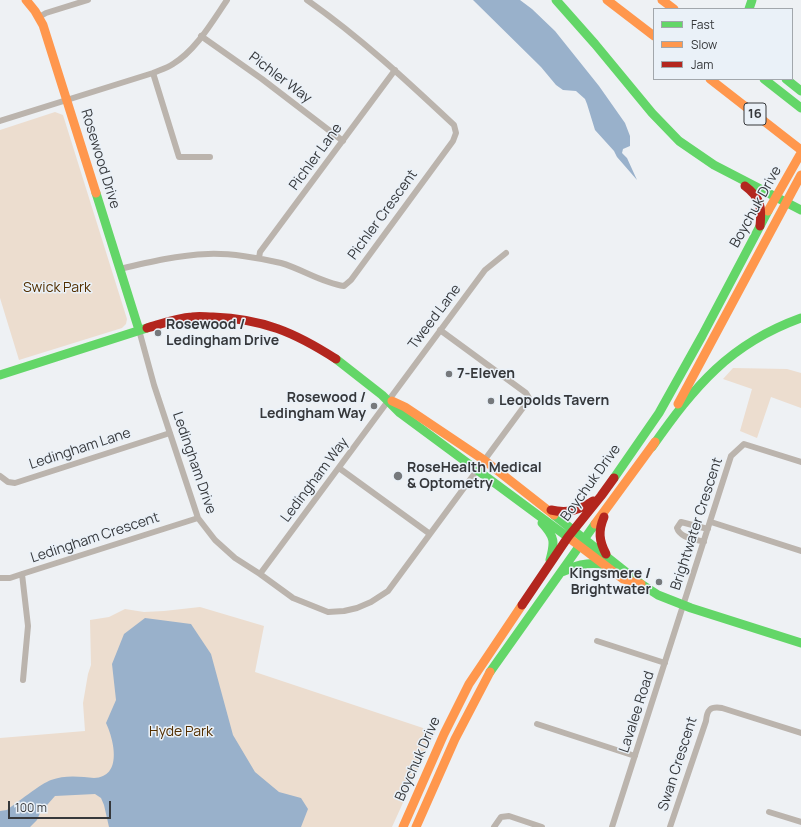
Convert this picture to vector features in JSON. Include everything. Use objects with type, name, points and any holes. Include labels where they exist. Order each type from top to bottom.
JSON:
[{"type":"main road","name":"Rosewood Drive","points":[[26,0],[35,11],[43,25],[138,330]]},
{"type":"main road","points":[[556,0],[573,18],[664,127],[689,149],[756,195],[760,202],[760,226]]},
{"type":"main road","points":[[607,0],[653,35]]},
{"type":"main road","points":[[662,0],[673,8]]},
{"type":"main road","name":"16","points":[[711,80],[801,150]]},
{"type":"main road","name":"16","points":[[765,80],[801,108]]},
{"type":"main road","points":[[787,80],[801,91]]},
{"type":"main road","name":"Boychuk Drive","points":[[403,827],[444,734],[469,684],[488,652],[548,566],[601,496],[660,412],[776,196],[791,173],[801,153]]},
{"type":"main road","points":[[714,165],[801,210]]},
{"type":"main road","name":"Boychuk Drive","points":[[416,827],[455,739],[491,670],[652,447],[683,395],[800,176]]},
{"type":"main road","points":[[0,375],[138,330],[192,317],[234,318],[256,322],[284,330],[311,343],[336,359],[389,400],[400,413],[528,507],[571,534]]},
{"type":"main road","points":[[652,447],[682,404],[723,360],[750,341],[788,322],[801,318]]},
{"type":"main road","points":[[389,400],[405,407],[484,460],[545,508],[582,543],[658,595],[683,605],[801,643]]},
{"type":"main road","points":[[545,508],[562,513],[573,512],[601,496]]},
{"type":"main road","points":[[605,560],[600,542],[599,531],[602,521],[612,502]]},
{"type":"main road","points":[[528,507],[552,533],[554,550],[548,566]]},
{"type":"main road","points":[[559,574],[575,565],[585,562],[605,560]]},
{"type":"street","points":[[39,17],[46,13],[88,0]]},
{"type":"street","points":[[0,121],[153,73],[173,64],[186,54],[227,0]]},
{"type":"street","name":"Pichler Crescent","points":[[120,269],[162,259],[208,254],[259,258],[289,266],[344,286],[351,280],[453,141],[456,133],[454,125],[395,70],[308,0]]},
{"type":"street","name":"Pichler Way","points":[[201,36],[262,79],[342,141]]},
{"type":"street","name":"Pichler Lane","points":[[259,258],[260,252],[395,70]]},
{"type":"street","points":[[153,73],[179,157],[210,157]]},
{"type":"street","name":"Tweed Lane","points":[[389,400],[485,270],[506,253]]},
{"type":"street","name":"Ledingham Drive","points":[[138,330],[198,518],[215,540],[235,558],[293,598],[328,612],[357,608],[371,602],[388,591],[523,409],[529,398],[526,393],[440,330]]},
{"type":"street","name":"Ledingham Way","points":[[260,574],[389,400]]},
{"type":"street","name":"Ledingham Lane","points":[[0,476],[8,482],[15,483],[170,433]]},
{"type":"street","name":"Brightwater Crescent","points":[[683,605],[711,522],[731,456],[744,444],[801,462]]},
{"type":"street","points":[[339,468],[430,534]]},
{"type":"street","name":"Ledingham Crescent","points":[[0,578],[10,578],[198,518]]},
{"type":"street","points":[[704,542],[681,534],[678,532],[677,528],[681,522],[708,529]]},
{"type":"street","points":[[711,522],[801,551]]},
{"type":"street","points":[[22,574],[28,626],[23,680]]},
{"type":"street","name":"Lavalee Road","points":[[612,827],[683,605]]},
{"type":"street","points":[[597,641],[665,663]]},
{"type":"street","name":"Swan Crescent","points":[[670,827],[706,721],[706,714],[710,709],[716,707],[722,708],[801,733]]},
{"type":"street","points":[[537,724],[635,756]]},
{"type":"street","points":[[769,812],[801,822]]},
{"type":"street","points":[[494,827],[501,817],[509,816],[542,827]]},
{"type":"green space","name":"Swick Park","points":[[55,112],[63,115],[127,319],[126,324],[122,328],[19,360],[0,298],[0,130]]},
{"type":"green space","points":[[733,368],[787,369],[801,373],[801,408],[771,397],[757,438],[740,431],[752,389],[723,379]]},
{"type":"green space","name":"Hyde Park","points":[[200,607],[264,626],[255,672],[435,732],[392,827],[0,827],[0,738],[85,731],[83,703],[91,665],[90,620],[109,617],[125,609],[144,612]]},
{"type":"water","points":[[473,0],[520,0],[532,9],[555,31],[599,86],[625,123],[630,136],[630,146],[623,149],[622,153],[627,158],[637,180],[595,130],[585,99],[576,91],[563,90],[556,85],[541,67]]},
{"type":"water","points":[[145,618],[191,624],[211,654],[233,735],[255,772],[279,792],[301,798],[308,809],[301,827],[109,827],[104,805],[101,798],[95,794],[55,796],[30,827],[0,827],[0,811],[7,810],[47,782],[67,777],[94,778],[103,776],[109,771],[113,765],[114,756],[112,739],[106,723],[116,700],[112,664],[124,634]]},
{"type":"traffic: fast","points":[[556,0],[595,44],[652,113],[679,141],[714,165],[801,210]]},
{"type":"traffic: fast","points":[[749,8],[752,0]]},
{"type":"traffic: fast","points":[[765,80],[801,108]]},
{"type":"traffic: fast","points":[[787,80],[801,91]]},
{"type":"traffic: fast","points":[[96,193],[139,330]]},
{"type":"traffic: fast","points":[[614,478],[659,413],[702,336],[768,211]]},
{"type":"traffic: fast","points":[[652,447],[683,405],[716,369],[753,341],[801,318]]},
{"type":"traffic: fast","points":[[0,375],[147,328]]},
{"type":"traffic: fast","points":[[336,359],[382,395],[400,413],[569,538]]},
{"type":"traffic: fast","points":[[554,515],[641,584],[658,595],[691,608],[801,643]]},
{"type":"traffic: fast","points":[[542,523],[552,536],[553,540],[553,549],[550,560]]},
{"type":"traffic: fast","points":[[490,672],[595,524]]},
{"type":"traffic: fast","points":[[562,572],[581,565],[601,564]]},
{"type":"traffic: slow","points":[[26,0],[35,11],[43,25],[96,193]]},
{"type":"traffic: slow","points":[[607,0],[653,35]]},
{"type":"traffic: slow","points":[[662,0],[673,8]]},
{"type":"traffic: slow","points":[[711,80],[801,150]]},
{"type":"traffic: slow","points":[[768,211],[801,153]]},
{"type":"traffic: slow","points":[[678,404],[801,175]]},
{"type":"traffic: slow","points":[[392,401],[405,407],[484,460],[554,515]]},
{"type":"traffic: slow","points":[[595,524],[655,442]]},
{"type":"traffic: slow","points":[[569,538],[623,579],[641,584]]},
{"type":"traffic: slow","points":[[403,827],[444,734],[469,684],[522,605]]},
{"type":"traffic: slow","points":[[416,827],[455,739],[490,672]]},
{"type":"traffic: jam","points":[[745,186],[750,190],[759,203],[761,213],[760,226]]},
{"type":"traffic: jam","points":[[147,328],[186,318],[231,318],[263,324],[292,334],[336,359]]},
{"type":"traffic: jam","points":[[522,605],[568,537],[614,478]]},
{"type":"traffic: jam","points":[[551,510],[563,512],[573,510],[583,507],[593,501]]},
{"type":"traffic: jam","points":[[604,517],[600,536],[606,554]]},
{"type":"place","name":"Rosewood / Ledingham Drive","points":[[158,333]]},
{"type":"place","name":"7-Eleven","points":[[449,374]]},
{"type":"place","name":"Leopolds Tavern","points":[[491,401]]},
{"type":"place","name":"Rosewood / Ledingham Way","points":[[374,406]]},
{"type":"place","name":"RoseHealth Medical & Optometry","points":[[398,476]]},
{"type":"place","name":"Kingsmere / Brightwater","points":[[659,582]]}]
